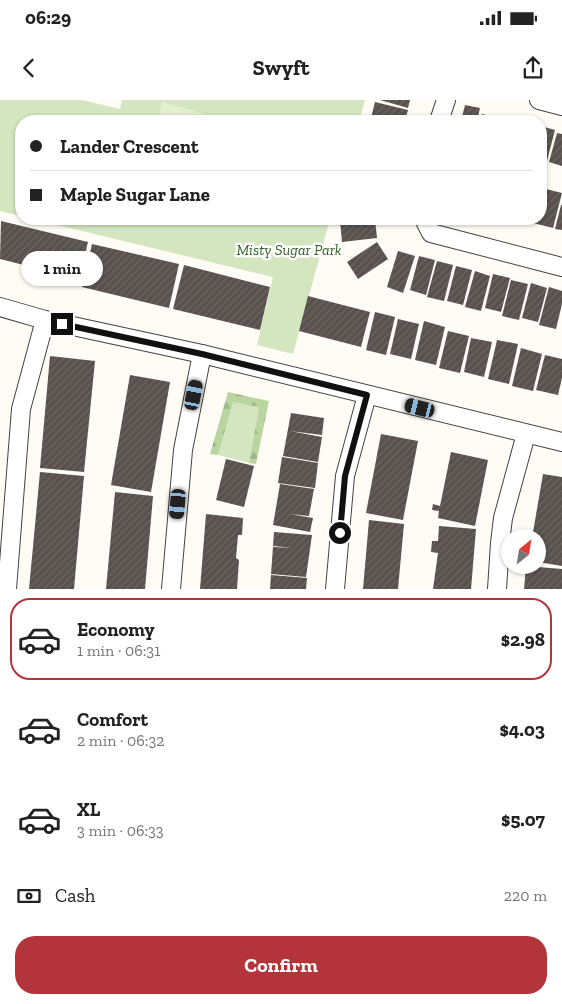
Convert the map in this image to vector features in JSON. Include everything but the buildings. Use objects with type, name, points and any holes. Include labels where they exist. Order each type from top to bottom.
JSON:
[{"type":"street","points":[[441,115],[446,100]]},
{"type":"street","points":[[539,100],[562,106]]},
{"type":"street","points":[[427,225],[431,233],[562,267]]},
{"type":"street","points":[[0,307],[44,320],[202,354],[562,442]]},
{"type":"street","points":[[7,589],[21,409],[44,320]]},
{"type":"street","points":[[171,589],[182,451],[202,354]]},
{"type":"street","points":[[335,589],[345,476],[367,395]]},
{"type":"street","points":[[497,589],[500,543],[504,518],[526,434]]},
{"type":"green space","points":[[0,100],[82,100],[120,109],[122,100],[365,100],[361,115],[15,115],[15,215],[0,211]]},
{"type":"green space","points":[[162,102],[209,115],[159,115]]},
{"type":"green space","name":"Misty Sugar Park","points":[[57,225],[328,225],[293,354],[257,345],[273,277]]},
{"type":"green space","points":[[228,392],[269,401],[256,464],[249,463],[259,407],[233,402],[218,455],[210,454]]},
{"type":"green space","points":[[233,401],[259,407],[249,463],[218,455]]},
{"type":"route","points":[[62,324],[202,354],[367,395],[345,476],[340,533]]}]
